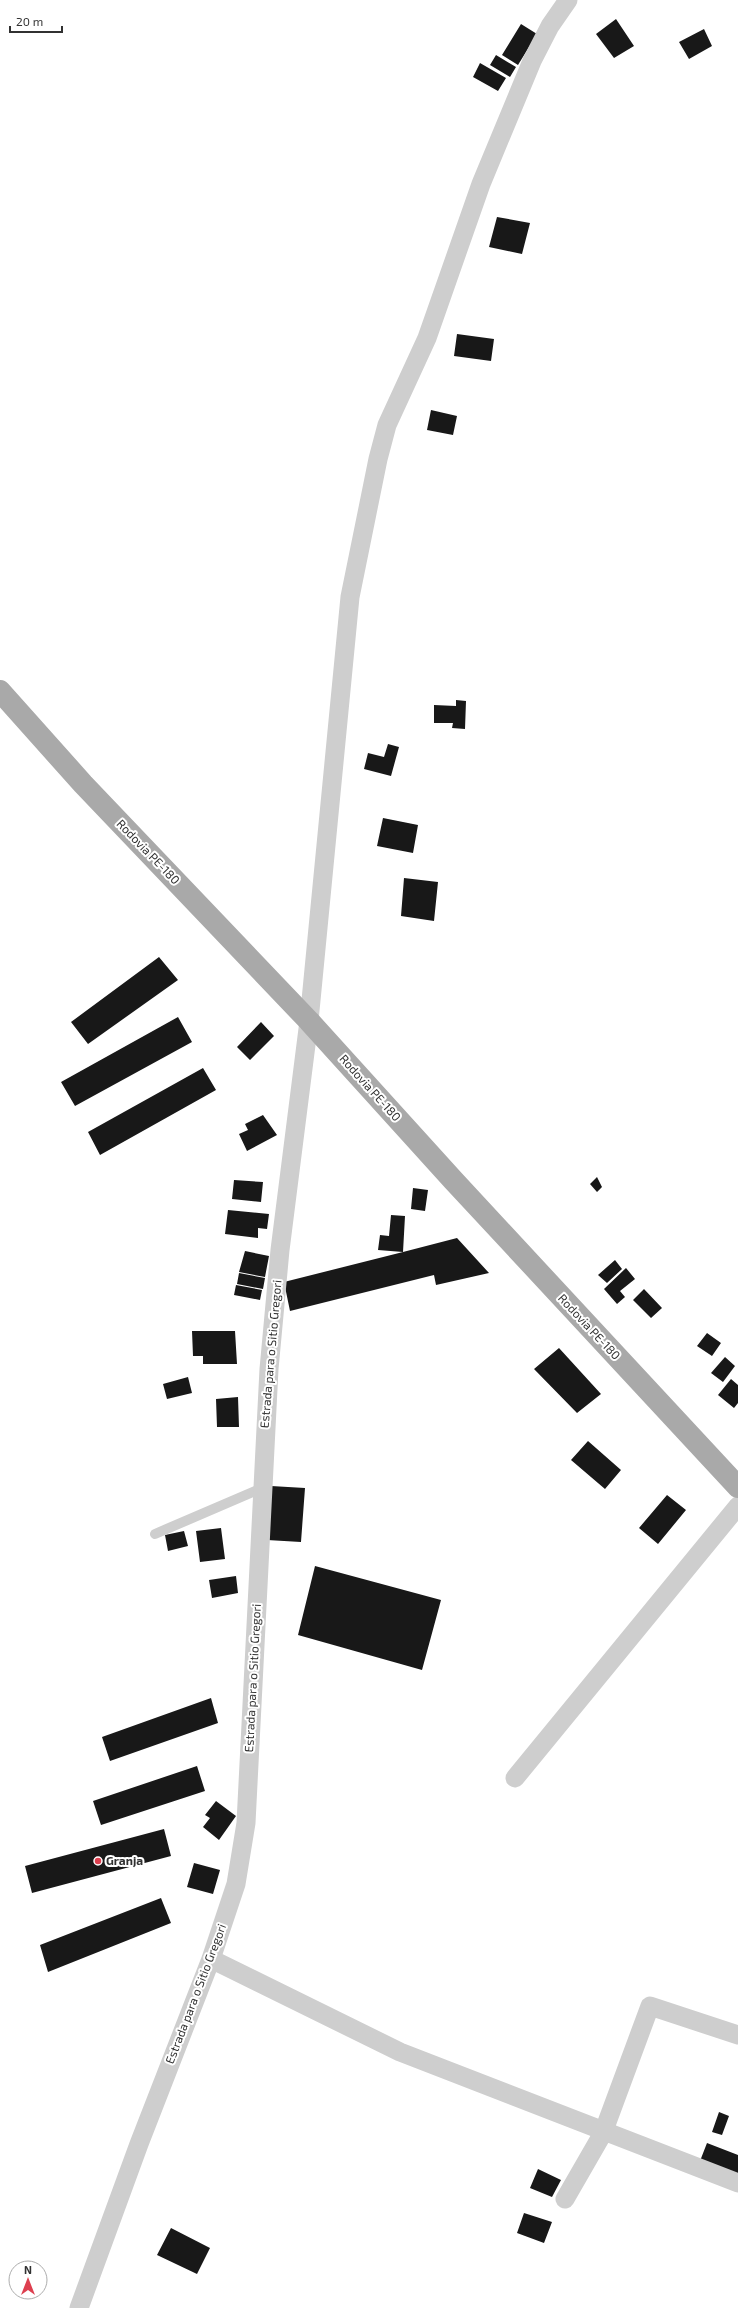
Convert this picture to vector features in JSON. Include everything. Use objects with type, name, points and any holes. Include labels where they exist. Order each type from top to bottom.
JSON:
[{"type":"main road","name":"Rodovia PE-180","points":[[0,691],[83,784],[309,1021],[459,1186],[738,1487]]},
{"type":"street","name":"Estrada para o Sitio Gregori","points":[[79,2308],[139,2144],[211,1959],[236,1884],[246,1823],[262,1488],[269,1369],[279,1258],[309,1021],[350,597],[378,459],[387,425],[427,338],[481,184],[509,115],[542,40],[568,0]]},
{"type":"street","points":[[515,1778],[738,1506]]},
{"type":"street","points":[[211,1959],[400,2052],[603,2133],[738,2183]]},
{"type":"street","points":[[565,2199],[603,2133],[650,2006],[738,2035]]},
{"type":"lane","points":[[155,1534],[262,1488]]},
{"type":"building","points":[[616,19],[634,46],[614,58],[596,34]]},
{"type":"building","points":[[521,24],[537,34],[518,65],[502,55]]},
{"type":"building","points":[[704,29],[712,46],[689,59],[679,42]]},
{"type":"building","points":[[496,55],[516,67],[510,77],[490,65]]},
{"type":"building","points":[[480,63],[506,78],[498,91],[473,77]]},
{"type":"building","points":[[497,217],[530,223],[522,254],[489,247]]},
{"type":"building","points":[[457,334],[494,339],[491,361],[454,356]]},
{"type":"building","points":[[431,410],[457,416],[453,435],[427,430]]},
{"type":"building","points":[[456,700],[466,701],[465,729],[452,728],[453,723],[434,723],[434,705],[456,706]]},
{"type":"building","points":[[388,744],[399,747],[391,776],[364,769],[368,753],[384,757]]},
{"type":"building","points":[[383,818],[418,825],[413,853],[377,846]]},
{"type":"building","points":[[404,878],[438,882],[434,921],[401,916]]},
{"type":"building","points":[[159,957],[178,980],[88,1044],[71,1022]]},
{"type":"building","points":[[178,1017],[192,1042],[75,1106],[61,1082]]},
{"type":"building","points":[[261,1022],[274,1036],[250,1060],[237,1047]]},
{"type":"building","points":[[203,1068],[216,1090],[100,1155],[88,1132]]},
{"type":"building","points":[[263,1115],[277,1135],[247,1151],[239,1134],[248,1130],[245,1124]]},
{"type":"building","points":[[597,1177],[602,1187],[597,1192],[590,1184]]},
{"type":"building","points":[[234,1180],[263,1182],[261,1202],[232,1199]]},
{"type":"building","points":[[413,1188],[428,1190],[425,1211],[411,1209]]},
{"type":"building","points":[[228,1210],[269,1214],[267,1229],[258,1228],[258,1238],[225,1234]]},
{"type":"building","points":[[391,1215],[405,1216],[403,1252],[378,1250],[380,1235],[389,1236]]},
{"type":"building","points":[[457,1238],[489,1273],[436,1285],[434,1275],[290,1311],[284,1282]]},
{"type":"building","points":[[245,1251],[269,1256],[265,1277],[239,1272]]},
{"type":"building","points":[[615,1260],[622,1269],[607,1283],[598,1275]]},
{"type":"building","points":[[626,1268],[635,1279],[620,1291],[625,1297],[617,1304],[604,1289]]},
{"type":"building","points":[[239,1273],[265,1278],[263,1289],[237,1284]]},
{"type":"building","points":[[236,1285],[262,1290],[260,1300],[234,1295]]},
{"type":"building","points":[[644,1289],[662,1308],[651,1318],[633,1300]]},
{"type":"building","points":[[192,1331],[235,1331],[237,1364],[203,1364],[203,1356],[193,1356]]},
{"type":"building","points":[[707,1333],[721,1343],[712,1356],[697,1346]]},
{"type":"building","points":[[559,1348],[601,1394],[577,1413],[534,1369]]},
{"type":"building","points":[[725,1357],[735,1366],[723,1382],[711,1373]]},
{"type":"building","points":[[188,1377],[192,1393],[167,1399],[163,1384]]},
{"type":"building","points":[[731,1379],[738,1385],[738,1403],[734,1408],[718,1395]]},
{"type":"building","points":[[238,1397],[239,1427],[217,1427],[216,1399]]},
{"type":"building","points":[[588,1441],[621,1470],[605,1489],[571,1460]]},
{"type":"building","points":[[271,1486],[305,1488],[301,1542],[267,1540]]},
{"type":"building","points":[[667,1495],[686,1510],[658,1544],[639,1528]]},
{"type":"building","points":[[221,1528],[225,1559],[200,1562],[196,1531]]},
{"type":"building","points":[[184,1531],[188,1546],[168,1551],[165,1535]]},
{"type":"building","points":[[315,1566],[441,1600],[422,1670],[298,1635]]},
{"type":"building","points":[[236,1576],[238,1593],[212,1598],[209,1580]]},
{"type":"building","points":[[211,1698],[218,1723],[110,1761],[102,1737]]},
{"type":"building","name":"Granja","points":[[197,1766],[205,1791],[101,1825],[93,1801]]},
{"type":"building","points":[[216,1801],[236,1816],[219,1840],[203,1827],[210,1818],[205,1815]]},
{"type":"building","name":"Granja","points":[[164,1829],[171,1856],[32,1893],[25,1866]]},
{"type":"building","points":[[194,1863],[220,1870],[213,1894],[187,1887]]},
{"type":"building","name":"Granja","points":[[161,1898],[171,1923],[48,1972],[40,1945]]},
{"type":"building","points":[[719,2112],[729,2116],[722,2135],[712,2132]]},
{"type":"building","points":[[707,2143],[738,2155],[738,2175],[700,2161]]},
{"type":"building","points":[[538,2169],[561,2180],[552,2197],[530,2188]]},
{"type":"building","points":[[524,2213],[552,2222],[544,2243],[517,2233]]},
{"type":"building","points":[[171,2228],[210,2248],[197,2274],[157,2255]]},
{"type":"place","name":"Granja","points":[[98,1861]]}]
